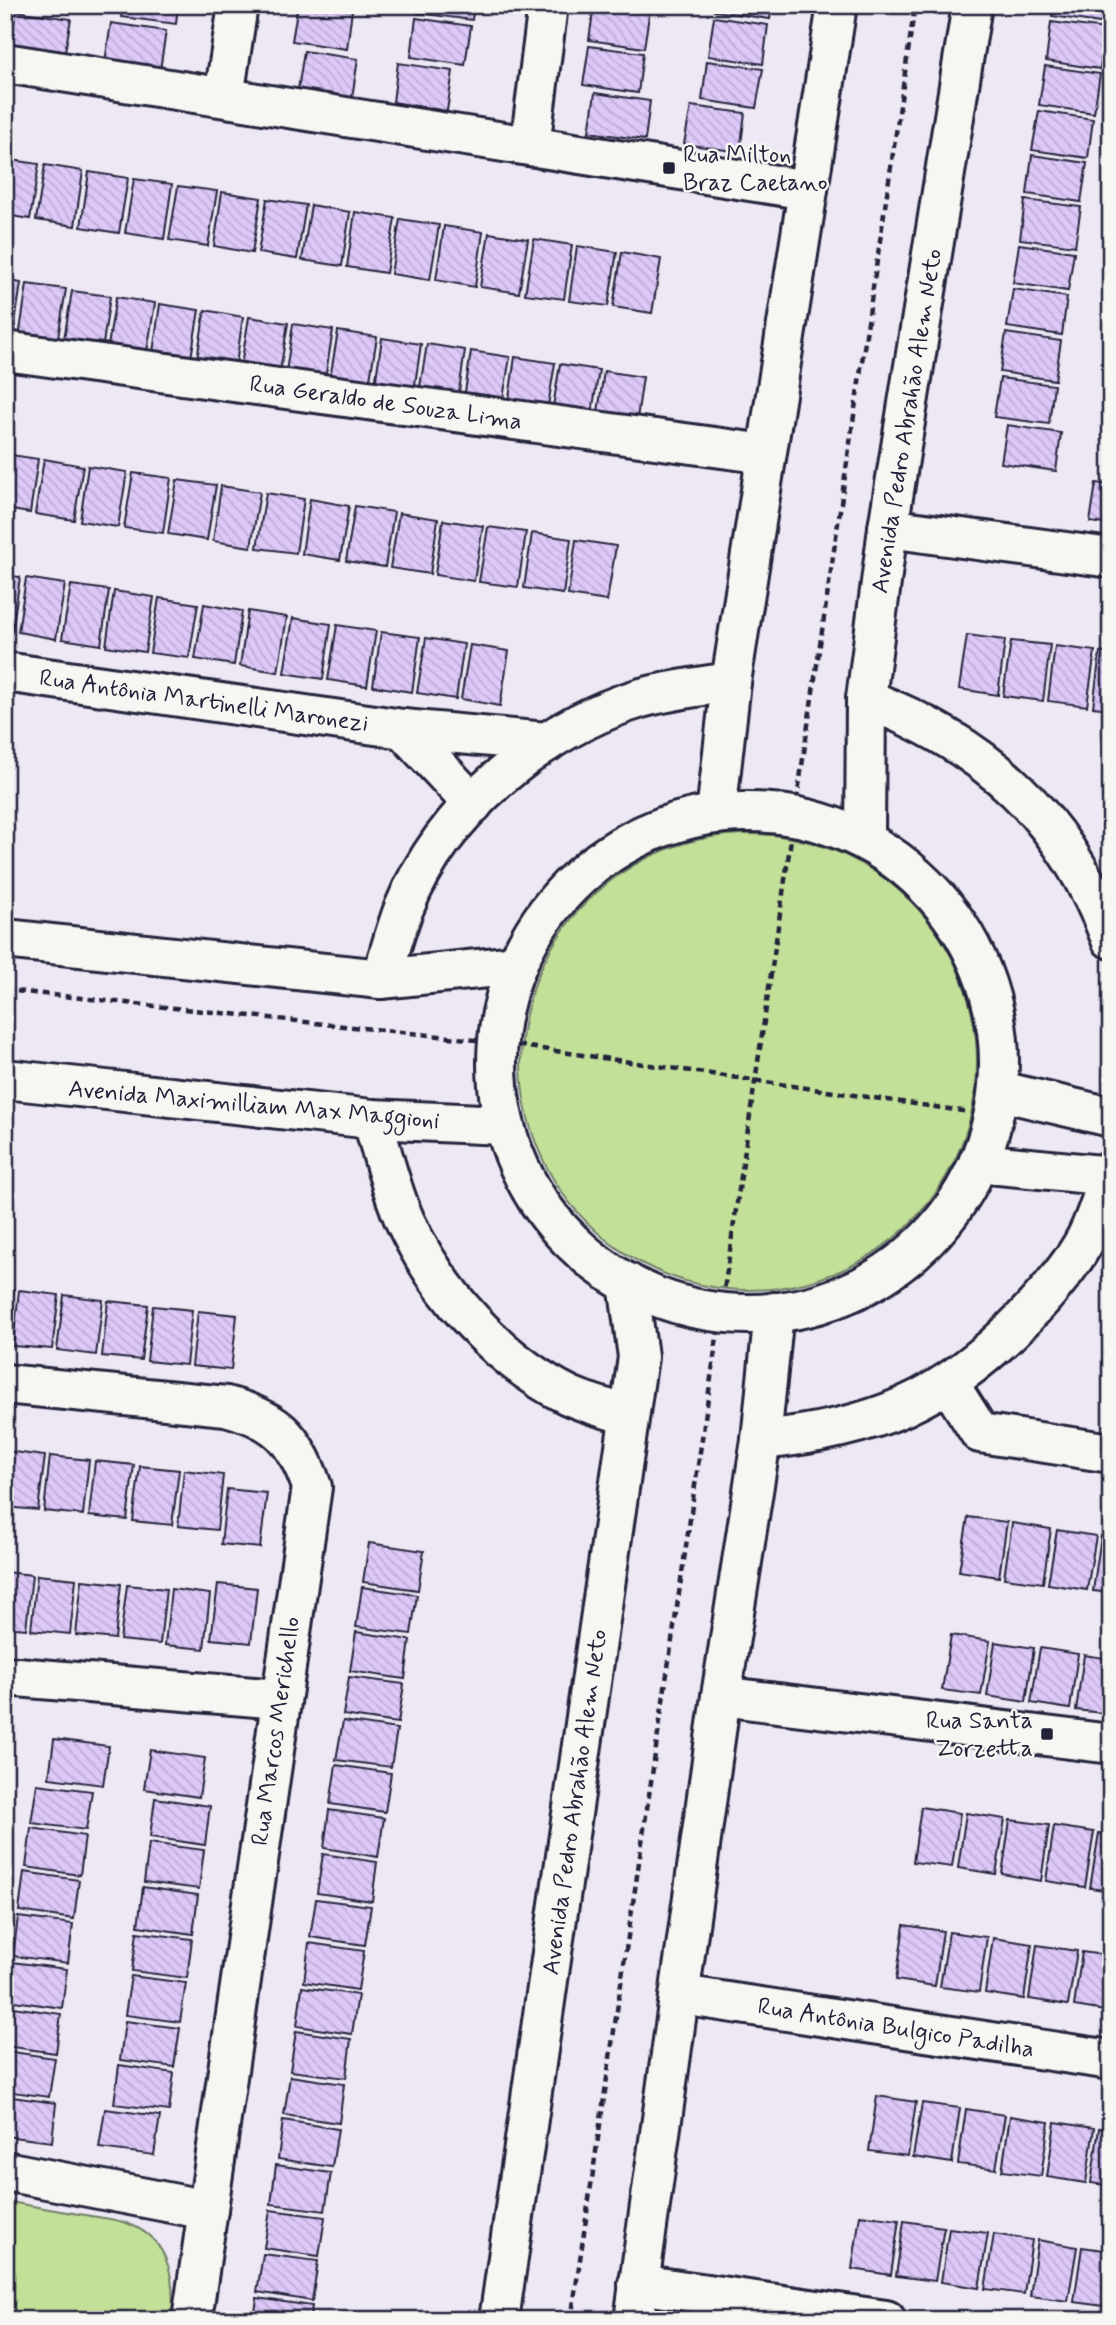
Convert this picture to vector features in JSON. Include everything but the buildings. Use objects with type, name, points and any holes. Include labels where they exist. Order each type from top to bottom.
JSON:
[{"type":"street","points":[[224,97],[238,5]]},
{"type":"street","points":[[530,146],[548,5]]},
{"type":"street","points":[[716,814],[731,682],[837,5]]},
{"type":"street","name":"Avenida Pedro Abrahão Alem Neto","points":[[864,840],[866,699],[888,528],[972,5]]},
{"type":"street","points":[[5,63],[807,190]]},
{"type":"street","name":"Rua Geraldo de Souza Lima","points":[[5,351],[766,454]]},
{"type":"street","points":[[888,528],[1111,558]]},
{"type":"street","name":"Rua Antônia Martinelli Maronezi","points":[[5,672],[403,729],[547,742]]},
{"type":"street","points":[[381,979],[404,907],[426,866],[473,804],[519,762],[547,742],[598,715],[640,699],[731,682]]},
{"type":"street","points":[[866,699],[909,715],[949,737],[987,762],[1021,793],[1051,827],[1077,864],[1098,904],[1111,939]]},
{"type":"street","name":"Rua Antônia Martinelli Maronezi","points":[[403,729],[473,804]]},
{"type":"street","points":[[755,811],[796,816],[830,825],[897,859],[926,884],[951,913],[971,945],[986,979],[996,1016],[997,1103],[978,1163],[953,1206],[911,1253],[880,1276],[847,1293],[811,1305],[774,1312],[721,1311],[663,1299],[628,1283],[597,1263],[569,1239],[545,1210],[526,1179],[503,1125],[495,1042],[517,965],[535,932],[582,876],[611,853],[643,836],[679,822],[716,814],[755,811]]},
{"type":"street","points":[[5,939],[381,979],[517,965]]},
{"type":"street","name":"Avenida Maximilliam Max Maggioni","points":[[5,1079],[373,1119],[503,1125]]},
{"type":"street","points":[[997,1103],[1111,1117]]},
{"type":"street","points":[[373,1119],[389,1179],[405,1222],[428,1263],[455,1301],[489,1337],[527,1368],[569,1395],[629,1416]]},
{"type":"street","points":[[761,1440],[810,1436],[858,1425],[906,1407],[949,1384],[979,1362],[1040,1301],[1085,1240],[1110,1175],[978,1163]]},
{"type":"street","name":"Avenida Pedro Abrahão Alem Neto","points":[[499,2320],[638,1357],[628,1283]]},
{"type":"street","points":[[774,1312],[761,1440],[721,1696],[636,2302],[886,2320]]},
{"type":"street","name":"Rua Marcos Merichello","points":[[5,1384],[226,1406],[256,1414],[283,1432],[302,1457],[312,1487],[279,1699],[192,2320]]},
{"type":"street","points":[[949,1384],[980,1433],[1111,1453]]},
{"type":"street","points":[[5,1676],[279,1699]]},
{"type":"street","points":[[721,1696],[1111,1744]]},
{"type":"street","name":"Rua Antônia Bulgico Padilha","points":[[681,1994],[1111,2060]]},
{"type":"street","points":[[5,2171],[208,2210]]},
{"type":"path","points":[[570,2320],[915,5]]},
{"type":"path","points":[[5,990],[495,1042],[756,1080],[997,1103]]},
{"type":"green space","points":[[749,834],[793,838],[836,851],[876,872],[910,901],[939,935],[960,975],[973,1018],[977,1062],[973,1106],[960,1149],[939,1189],[910,1223],[876,1252],[836,1273],[793,1286],[749,1290],[705,1286],[662,1273],[622,1252],[588,1223],[559,1189],[538,1149],[525,1106],[521,1062],[525,1018],[538,975],[559,935],[588,901],[622,872],[662,851],[705,838]]},
{"type":"green space","points":[[5,2201],[119,2221],[143,2231],[154,2240],[167,2263],[171,2277],[172,2320],[5,2320]]},
{"type":"place","name":"Rua Milton Braz Caetano","points":[[669,168]]},
{"type":"place","name":"Rua Santa Zorzetta","points":[[1047,1734]]}]
